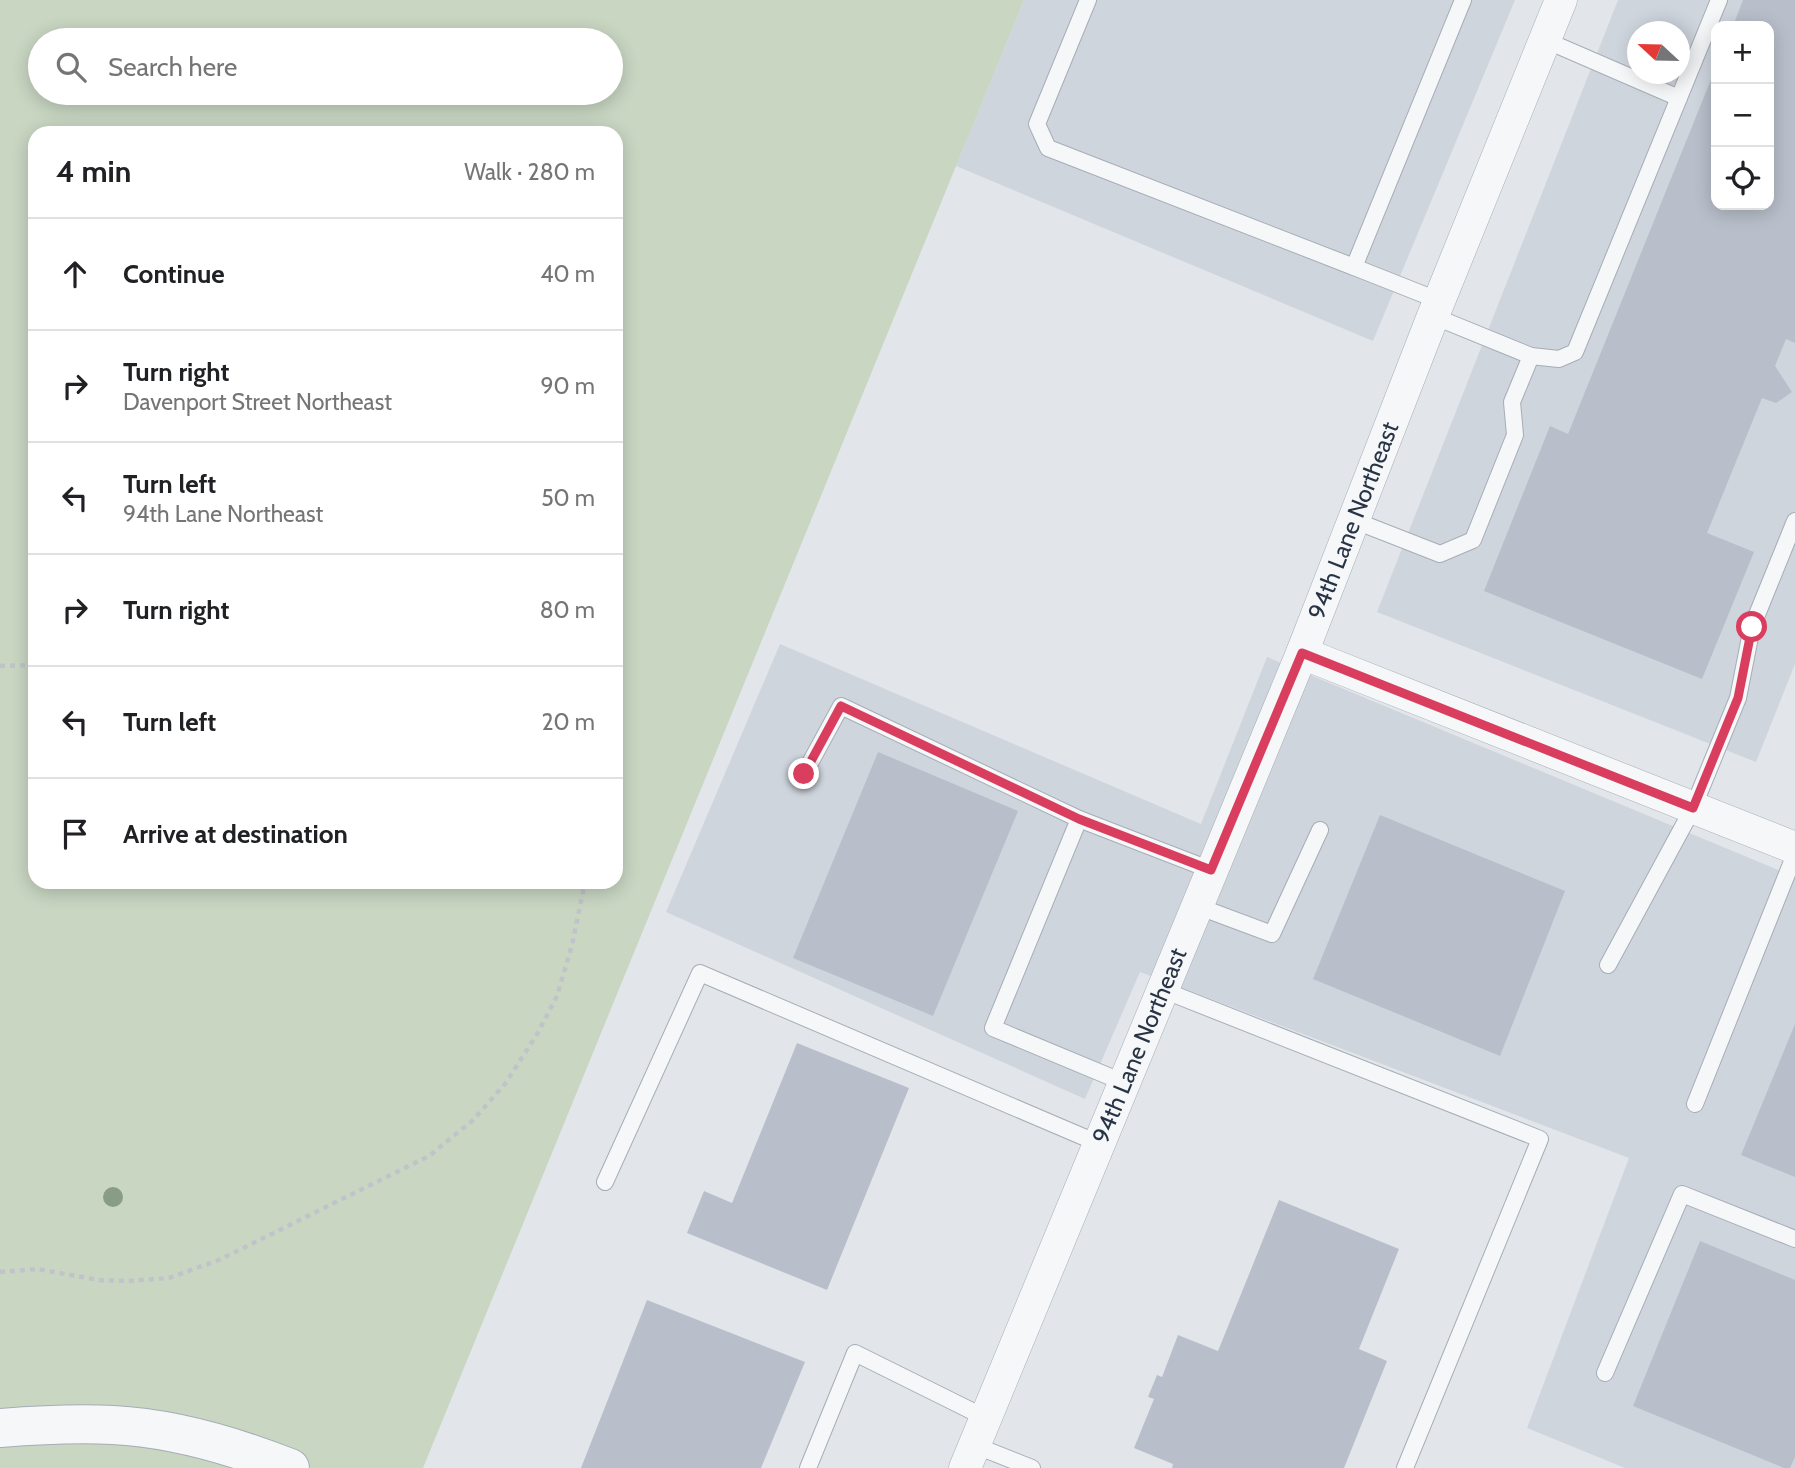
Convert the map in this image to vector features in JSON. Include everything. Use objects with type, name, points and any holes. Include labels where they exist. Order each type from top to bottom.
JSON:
[{"type":"street","name":"94th Lane Northeast","points":[[975,1444],[1302,653],[1561,0]]},
{"type":"street","points":[[1302,653],[1795,848]]},
{"type":"street","points":[[0,1428],[53,1424],[114,1425],[161,1431],[214,1442],[290,1468]]},
{"type":"lane","points":[[1088,0],[1037,124],[1048,148],[1354,267],[1531,356],[1559,359],[1575,352],[1719,0]]},
{"type":"lane","points":[[1354,267],[1463,0]]},
{"type":"lane","points":[[1545,40],[1679,98]]},
{"type":"lane","points":[[1353,520],[1440,554],[1473,540],[1515,435],[1512,402],[1531,356]]},
{"type":"lane","points":[[1608,965],[1693,808],[1738,698],[1752,627],[1795,521]]},
{"type":"lane","points":[[804,774],[841,706],[1079,819],[1211,870]]},
{"type":"lane","points":[[1079,819],[993,1028],[1125,1083]]},
{"type":"lane","points":[[1197,906],[1272,934],[1320,830]]},
{"type":"lane","points":[[1695,1104],[1795,854]]},
{"type":"lane","points":[[605,1182],[700,973],[1100,1144]]},
{"type":"lane","points":[[1163,990],[1540,1139],[1405,1468]]},
{"type":"lane","points":[[1605,1373],[1682,1194],[1795,1238]]},
{"type":"lane","points":[[808,1468],[855,1353],[975,1444],[1032,1468]]},
{"type":"path","points":[[0,666],[28,665]]},
{"type":"path","points":[[0,1272],[37,1269],[99,1280],[169,1278],[219,1260],[429,1156],[472,1121],[505,1084],[536,1036],[557,996],[572,945],[584,889]]},
{"type":"shaded area","points":[[1024,0],[1515,0],[1373,341],[956,166]]},
{"type":"shaded area","points":[[1618,0],[1795,0],[1795,664],[1756,762],[1377,612]]},
{"type":"shaded area","points":[[780,644],[1201,824],[1267,657],[1795,877],[1795,1468],[1625,1468],[1527,1428],[1629,1158],[1140,972],[1085,1099],[666,912]]},
{"type":"green space","points":[[0,0],[1024,0],[423,1468],[0,1468]]},
{"type":"building","points":[[1743,0],[1795,0],[1795,343],[1786,339],[1775,366],[1792,392],[1776,403],[1762,398],[1707,533],[1754,552],[1702,679],[1484,591],[1550,426],[1568,434],[1711,79],[1711,210],[1774,210],[1774,21],[1735,21]]},
{"type":"building","points":[[878,752],[1018,811],[933,1016],[793,958]]},
{"type":"building","points":[[1380,815],[1565,891],[1500,1056],[1313,979]]},
{"type":"building","points":[[1795,1024],[1795,1177],[1741,1155]]},
{"type":"building","points":[[797,1043],[909,1088],[827,1290],[687,1233],[704,1191],[732,1203]]},
{"type":"building","points":[[1279,1200],[1399,1249],[1359,1349],[1387,1361],[1344,1468],[1172,1468],[1173,1464],[1134,1448],[1154,1399],[1148,1397],[1157,1375],[1162,1377],[1178,1335],[1218,1351]]},
{"type":"building","points":[[1700,1241],[1795,1280],[1795,1457],[1790,1468],[1784,1468],[1633,1406]]},
{"type":"building","points":[[647,1300],[805,1362],[761,1468],[581,1468]]},
{"type":"route","points":[[804,774],[841,706],[1079,819],[1211,870],[1302,653],[1693,808],[1738,698],[1752,627]]}]
